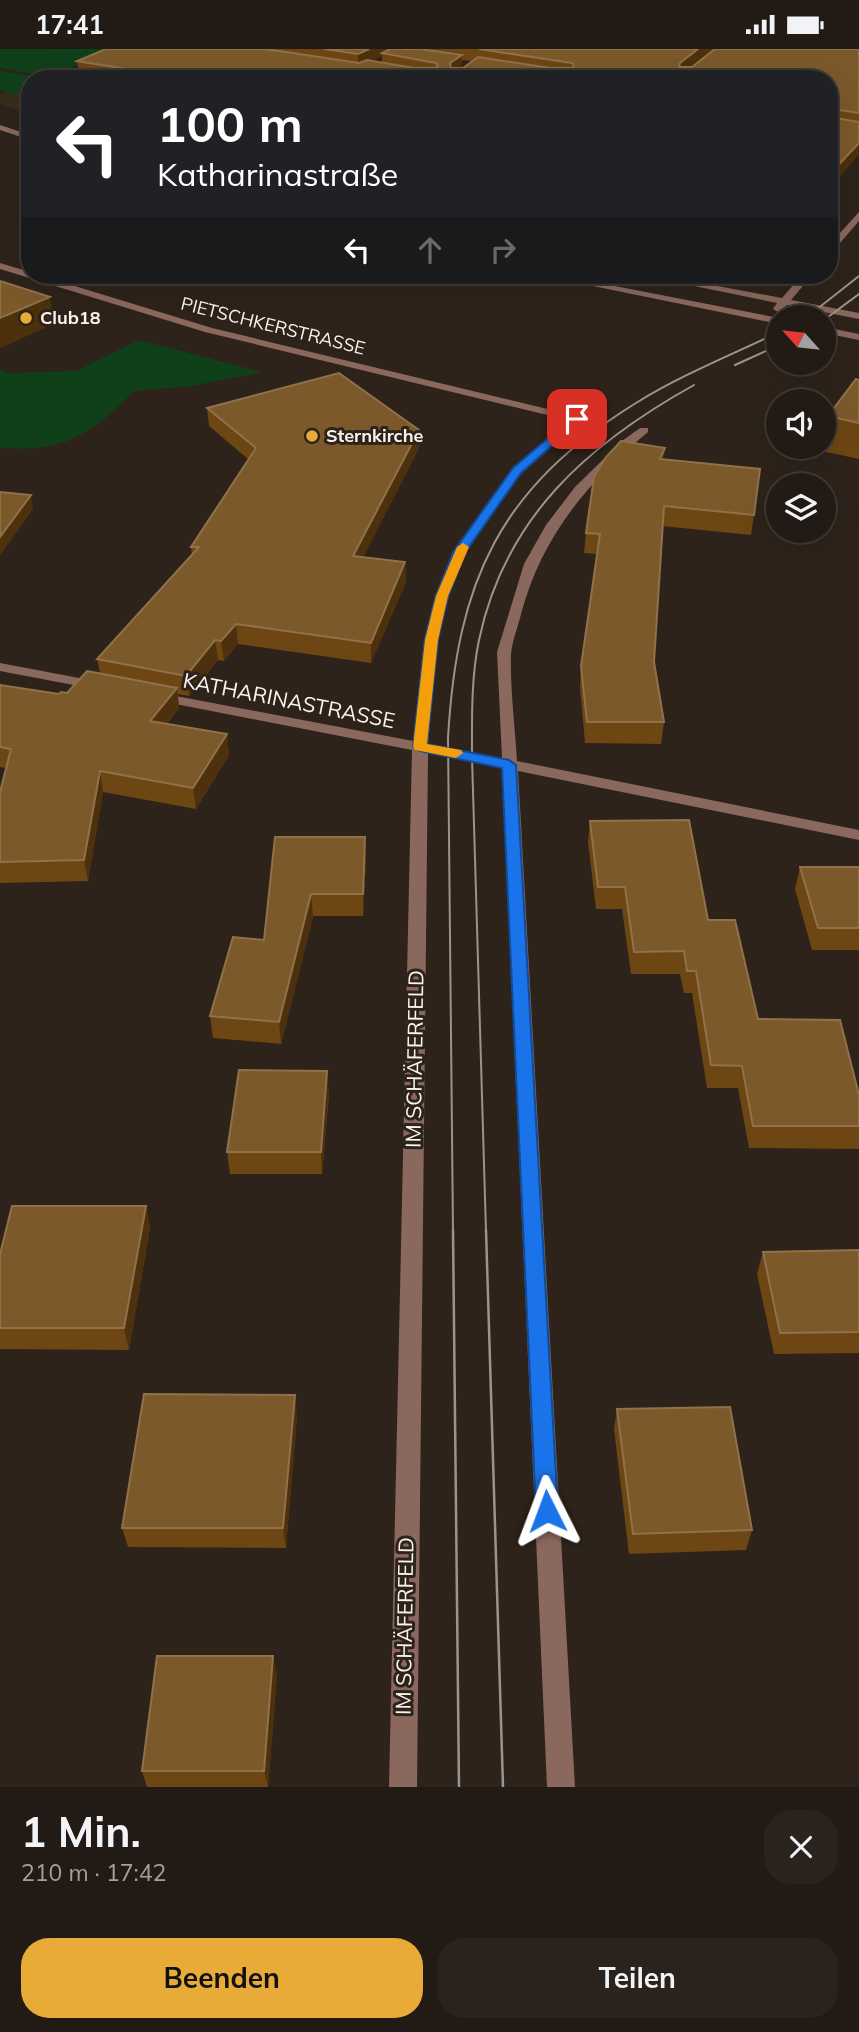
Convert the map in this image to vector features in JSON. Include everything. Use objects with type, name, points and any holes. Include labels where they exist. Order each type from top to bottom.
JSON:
[{"type":"street","points":[[0,127],[21,135]]},
{"type":"street","points":[[838,240],[859,215]]},
{"type":"street","name":"PIETSCHKERSTRASSE","points":[[0,266],[21,272]]},
{"type":"street","name":"PIETSCHKERSTRASSE","points":[[59,284],[209,330],[541,408]]},
{"type":"street","points":[[590,284],[766,318]]},
{"type":"street","points":[[691,284],[859,316]]},
{"type":"street","points":[[782,305],[799,284]]},
{"type":"street","points":[[836,332],[859,337]]},
{"type":"street","name":"IM SCHÄFERFELD","points":[[403,1787],[420,747],[431,640],[442,596],[460,551],[517,471],[577,419],[541,408]]},
{"type":"street","points":[[562,1787],[505,652],[530,565],[573,494],[613,454],[645,430]]},
{"type":"street","name":"KATHARINASTRASSE","points":[[0,667],[420,747],[859,835]]},
{"type":"shaded area","points":[[21,87],[21,111],[0,104],[0,94]]},
{"type":"green space","points":[[0,49],[113,49],[66,70],[21,72],[0,68]]},
{"type":"green space","points":[[0,71],[21,74],[21,89],[18,90],[21,92],[11,95],[0,90]]},
{"type":"green space","points":[[139,340],[262,372],[191,386],[134,391],[104,419],[75,437],[42,447],[0,448],[0,370],[8,373],[76,371]]},
{"type":"building","points":[[106,49],[266,49],[359,63],[367,60],[414,68],[438,66],[436,63],[382,53],[390,49],[420,49],[462,55],[450,63],[451,68],[463,68],[478,57],[550,68],[572,68],[572,63],[479,49],[698,49],[680,63],[679,67],[692,67],[715,49],[859,49],[859,113],[838,110],[838,70],[133,70],[77,61]]},
{"type":"building","points":[[324,49],[369,49],[358,54]]},
{"type":"building","points":[[838,118],[859,122],[859,143],[838,165]]},
{"type":"building","points":[[0,281],[50,297],[0,318]]},
{"type":"building","points":[[339,373],[419,430],[353,556],[405,562],[371,643],[236,624],[221,641],[215,640],[186,676],[97,659],[199,547],[191,547],[256,448],[207,408]]},
{"type":"building","points":[[856,379],[859,380],[859,423],[836,418],[836,405]]},
{"type":"building","points":[[621,441],[665,448],[660,459],[760,469],[754,515],[664,506],[654,662],[664,722],[587,722],[581,666],[600,534],[586,533],[594,477],[606,457]]},
{"type":"building","points":[[0,492],[31,495],[0,537]]},
{"type":"building","points":[[87,671],[177,688],[150,721],[227,734],[193,788],[100,771],[84,860],[0,862],[0,792],[11,749],[0,747],[0,685],[67,693]]},
{"type":"building","points":[[689,820],[708,920],[735,920],[758,1019],[840,1020],[859,1095],[859,1126],[753,1126],[742,1066],[711,1065],[696,971],[687,971],[684,951],[634,952],[625,887],[598,887],[590,821]]},
{"type":"building","points":[[275,837],[365,837],[363,894],[311,894],[279,1022],[210,1016],[233,937],[264,940]]},
{"type":"building","points":[[800,867],[859,867],[859,928],[818,928]]},
{"type":"building","points":[[239,1070],[327,1071],[321,1152],[227,1152]]},
{"type":"building","points":[[12,1206],[146,1206],[124,1328],[0,1328],[0,1254]]},
{"type":"building","points":[[859,1250],[859,1332],[780,1333],[763,1252]]},
{"type":"building","points":[[144,1394],[295,1395],[283,1528],[122,1528]]},
{"type":"building","points":[[730,1407],[752,1530],[633,1534],[617,1409]]},
{"type":"building","points":[[157,1656],[273,1656],[264,1771],[142,1771]]},
{"type":"tram line","points":[[822,305],[859,276]]},
{"type":"tram line","points":[[836,311],[859,294]]},
{"type":"tram line","points":[[453,1232],[448,738],[453,682],[462,631],[475,585],[494,543],[519,505],[550,469],[589,435],[671,383],[766,338]]},
{"type":"tram line","points":[[735,365],[766,351]]},
{"type":"tram line","points":[[486,1232],[472,757],[473,683],[479,640],[491,596],[509,557],[531,521],[556,489],[586,459],[619,432],[694,385]]},
{"type":"tram line","points":[[453,1230],[459,1787]]},
{"type":"tram line","points":[[486,1230],[503,1787]]},
{"type":"slow traffic","points":[[456,753],[420,747],[431,640],[442,596],[463,547]]},
{"type":"place","name":"Club18","points":[[26,318]]},
{"type":"place","name":"Sternkirche","points":[[312,436]]},
{"type":"route","points":[[547,1511],[509,765],[420,747],[431,640],[442,596],[460,551],[517,471],[577,419]]}]
